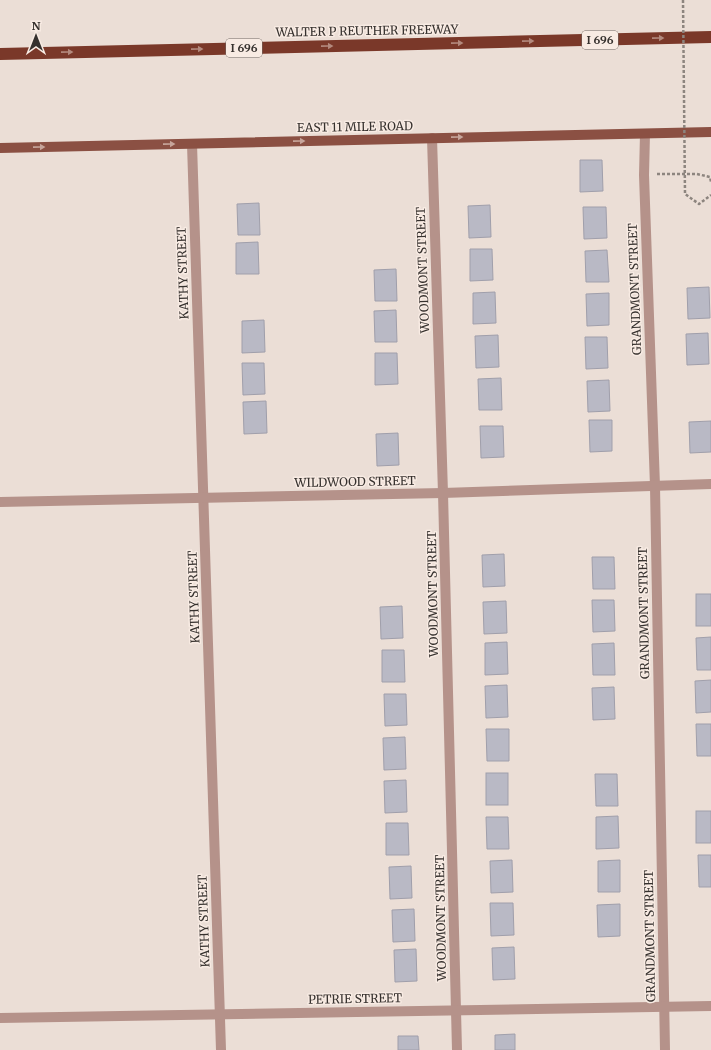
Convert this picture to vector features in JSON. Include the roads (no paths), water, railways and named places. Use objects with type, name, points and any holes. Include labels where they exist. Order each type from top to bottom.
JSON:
[{"type":"highway","name":"WALTER P REUTHER FREEWAY","points":[[0,54],[711,37]]},
{"type":"main road","name":"EAST 11 MILE ROAD","points":[[0,148],[711,132]]},
{"type":"street","name":"GRANDMONT STREET","points":[[644,134],[644,175],[655,486],[665,1050]]},
{"type":"street","name":"WOODMONT STREET","points":[[432,138],[444,493],[457,1050]]},
{"type":"street","name":"KATHY STREET","points":[[192,144],[221,1050]]},
{"type":"street","name":"WILDWOOD STREET","points":[[0,502],[444,493],[711,484]]},
{"type":"street","name":"PETRIE STREET","points":[[0,1018],[711,1006]]}]
